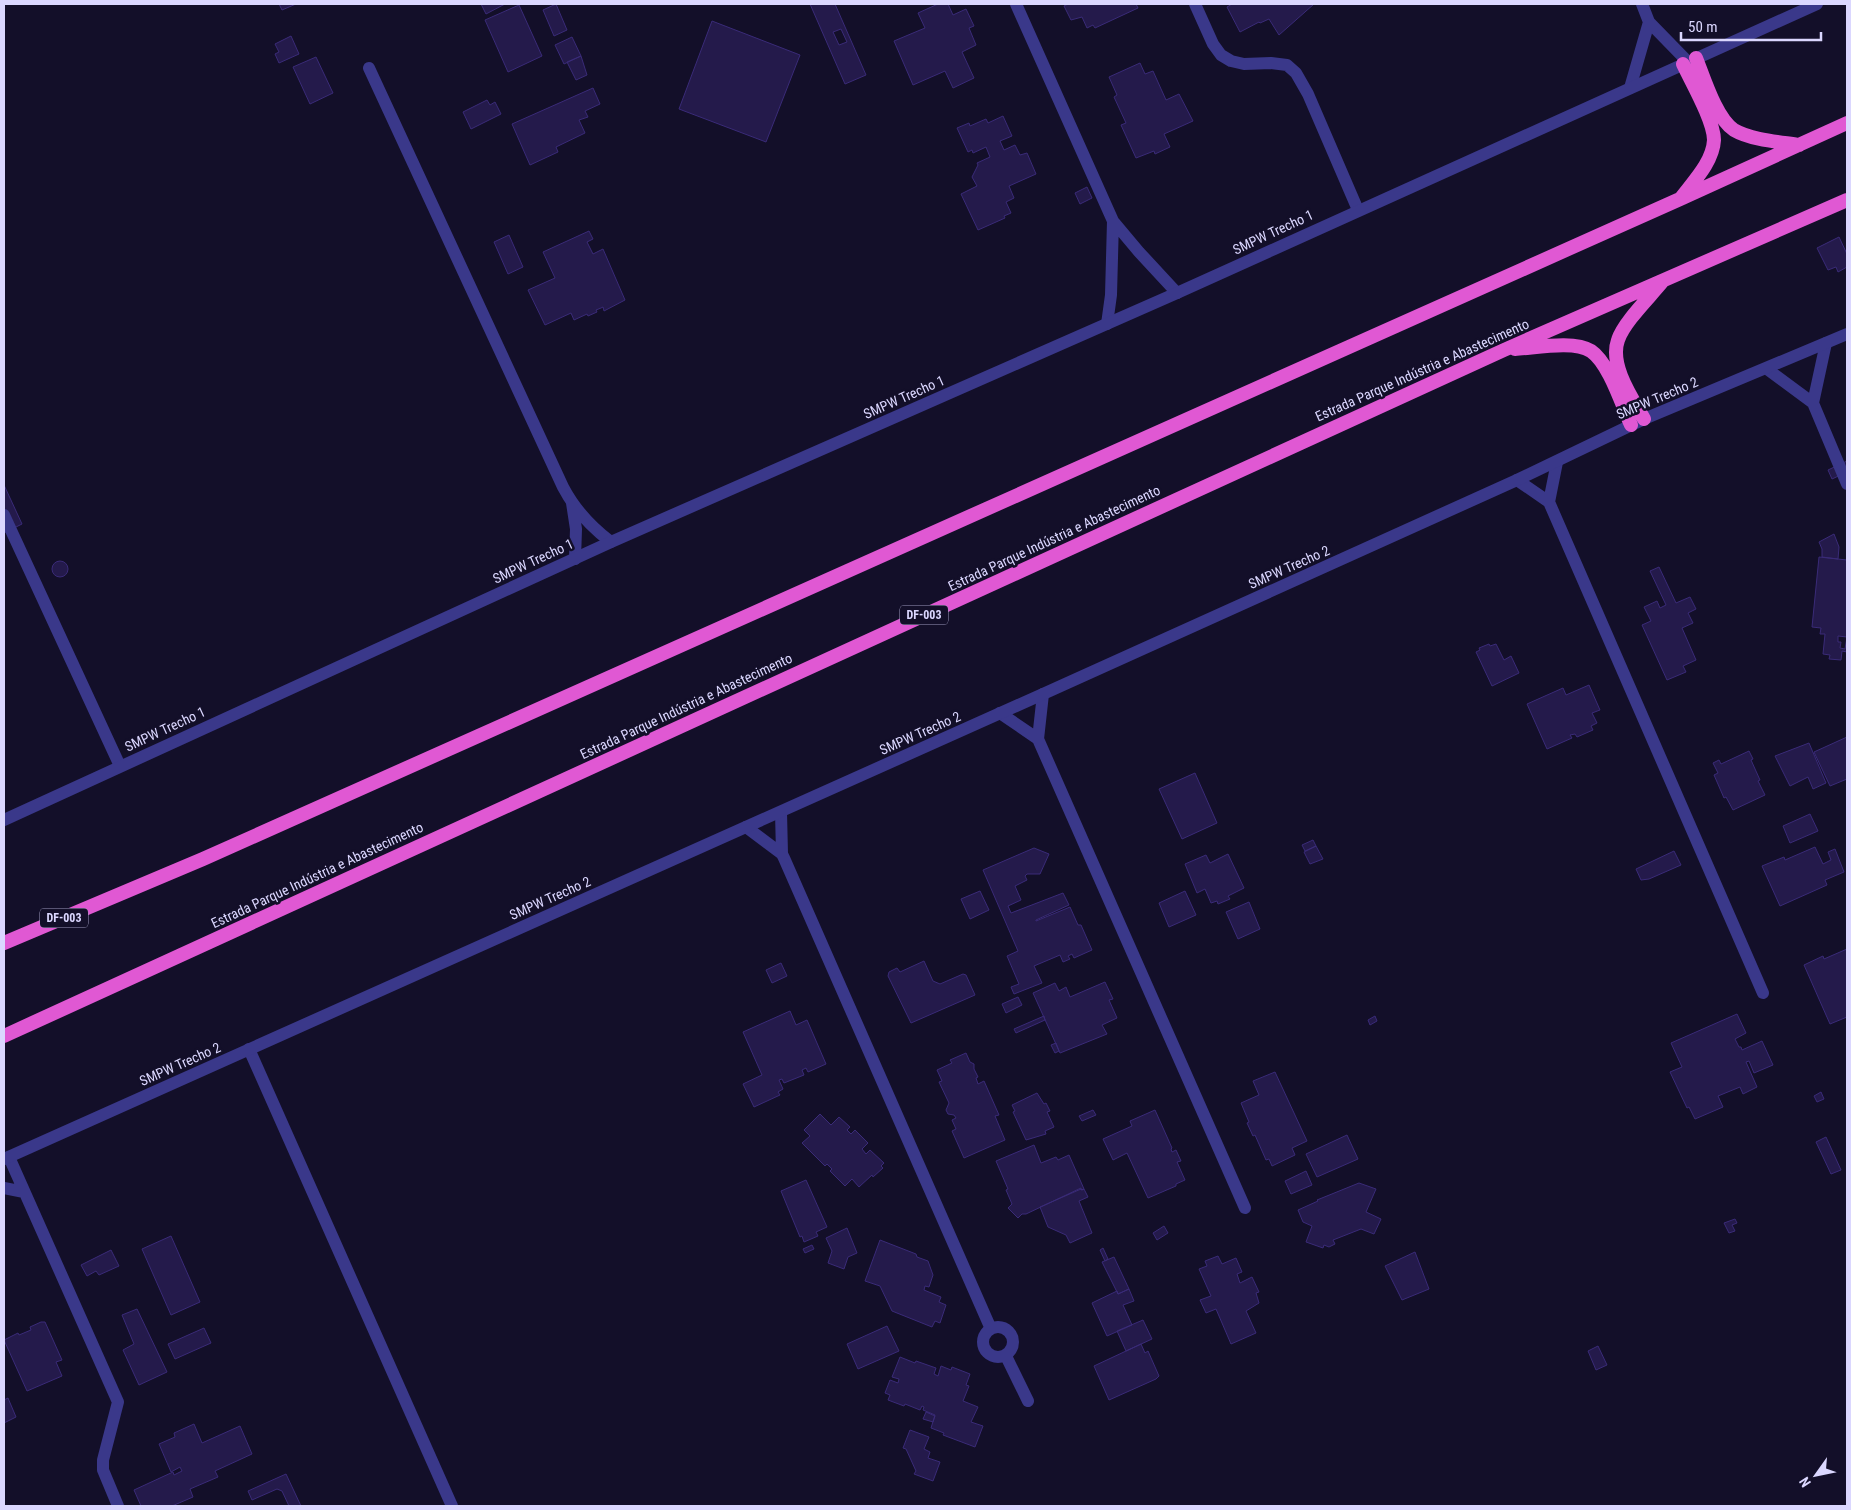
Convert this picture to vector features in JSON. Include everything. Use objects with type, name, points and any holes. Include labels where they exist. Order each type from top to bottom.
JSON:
[{"type":"highway","points":[[1689,61],[1720,113],[1734,130],[1765,140],[1799,145]]},
{"type":"highway","points":[[1680,199],[1703,168],[1714,142],[1710,123],[1689,61]]},
{"type":"highway","name":"DF-003","points":[[4,943],[212,856],[1847,123]]},
{"type":"highway","name":"Estrada Parque Indústria e Abastecimento","points":[[4,1036],[1504,350],[1847,200]]},
{"type":"highway","points":[[1637,422],[1617,362],[1616,349],[1623,330],[1665,279]]},
{"type":"highway","points":[[1504,350],[1565,346],[1590,351],[1598,358],[1607,371],[1637,422]]},
{"type":"street","points":[[1016,4],[1113,221],[1177,293]]},
{"type":"street","points":[[1195,4],[1213,44],[1221,55],[1231,61],[1279,64],[1292,68],[1308,94],[1358,210]]},
{"type":"street","points":[[1642,4],[1649,22],[1689,61]]},
{"type":"street","name":"SMPW Trecho 1","points":[[4,820],[611,542],[1177,293],[1817,4]]},
{"type":"street","points":[[1630,88],[1649,22]]},
{"type":"street","points":[[369,68],[572,503],[597,532],[611,542]]},
{"type":"street","points":[[1107,324],[1111,295],[1113,221]]},
{"type":"street","name":"SMPW Trecho 2","points":[[6,1158],[1518,480],[1637,422],[1768,369],[1847,334]]},
{"type":"street","points":[[1813,403],[1826,344]]},
{"type":"street","points":[[1768,369],[1813,403],[1847,484]]},
{"type":"street","points":[[1549,502],[1557,462]]},
{"type":"street","points":[[1518,480],[1549,502],[1764,993]]},
{"type":"street","points":[[572,503],[576,529],[575,559]]},
{"type":"street","points":[[4,515],[120,766]]},
{"type":"street","points":[[1043,694],[1038,739],[1245,1208]]},
{"type":"street","points":[[1000,713],[1038,739]]},
{"type":"street","points":[[781,812],[782,854],[991,1329]]},
{"type":"street","points":[[746,827],[782,854]]},
{"type":"street","points":[[249,1049],[452,1506]]},
{"type":"street","points":[[6,1158],[24,1192],[118,1402],[103,1465],[103,1470],[118,1506]]},
{"type":"street","points":[[4,1188],[24,1192]]},
{"type":"street","points":[[1005,1328],[1014,1339],[1014,1346],[1006,1356],[999,1358],[986,1352],[983,1346],[983,1339],[991,1329],[1005,1328]]},
{"type":"street","points":[[1006,1356],[1028,1401]]},
{"type":"building","points":[[279,4],[296,4],[282,10]]},
{"type":"building","points":[[481,4],[505,4],[486,14]]},
{"type":"building","points":[[556,4],[567,30],[554,36],[543,10]]},
{"type":"building","points":[[810,4],[835,4],[866,75],[845,84]],"holes":[[[841,29],[847,42],[839,45],[833,32]]]},
{"type":"building","points":[[938,4],[948,4],[953,15],[966,9],[974,26],[969,28],[976,45],[962,52],[974,78],[953,88],[945,71],[913,85],[894,41],[925,28],[918,13]]},
{"type":"building","points":[[1068,4],[1136,4],[1138,8],[1095,28],[1093,25],[1087,28],[1082,17],[1071,20],[1064,6]]},
{"type":"building","points":[[1232,4],[1314,4],[1279,35],[1269,19],[1240,32],[1227,7]]},
{"type":"building","points":[[519,5],[542,56],[508,72],[485,20]]},
{"type":"building","points":[[712,21],[800,55],[766,142],[679,109]]},
{"type":"building","points":[[291,36],[299,54],[279,63],[275,54],[279,52],[275,44]]},
{"type":"building","points":[[572,37],[581,56],[564,64],[555,45]]},
{"type":"building","points":[[581,56],[587,75],[576,80],[567,62]]},
{"type":"building","points":[[316,57],[333,93],[310,104],[293,67]]},
{"type":"building","points":[[1140,63],[1145,74],[1153,71],[1166,100],[1179,94],[1193,121],[1164,134],[1170,147],[1155,154],[1154,151],[1136,158],[1121,125],[1126,123],[1114,97],[1117,95],[1109,77]]},
{"type":"building","points":[[593,88],[600,104],[585,111],[588,117],[579,120],[585,133],[556,147],[558,152],[530,165],[512,124]]},
{"type":"building","points":[[487,100],[490,105],[495,102],[501,114],[471,129],[463,112]]},
{"type":"building","points":[[1003,116],[1012,136],[1000,141],[1004,150],[1015,145],[1020,155],[1027,153],[1036,174],[1009,186],[1014,198],[1006,202],[1011,213],[1004,216],[1005,218],[978,230],[961,194],[977,186],[972,177],[978,165],[977,163],[990,157],[986,147],[973,153],[972,150],[968,152],[957,128],[969,123],[970,126],[986,119],[988,123]]},
{"type":"building","points":[[1087,187],[1092,198],[1080,204],[1075,193]]},
{"type":"building","points":[[589,231],[593,239],[587,242],[593,254],[603,249],[625,300],[604,311],[603,307],[596,310],[597,312],[588,316],[587,314],[574,320],[571,313],[545,325],[528,290],[555,278],[543,252]]},
{"type":"building","points":[[509,235],[523,267],[508,274],[494,242]]},
{"type":"building","points":[[1839,237],[1847,254],[1847,267],[1838,272],[1836,267],[1828,270],[1817,248]]},
{"type":"building","points":[[1847,461],[1847,472],[1832,479],[1828,470]]},
{"type":"building","points":[[4,485],[22,524],[4,533]]},
{"type":"building","points":[[1834,534],[1839,547],[1838,559],[1822,557],[1822,549],[1819,542]]},
{"type":"building","points":[[1819,557],[1847,560],[1847,637],[1847,652],[1842,651],[1841,660],[1829,659],[1830,655],[1823,654],[1825,634],[1820,634],[1821,628],[1812,627]],"holes":[[[1838,636],[1847,637],[1845,649],[1840,648],[1841,642],[1838,642]]]},
{"type":"building","points":[[60,561],[66,563],[68,569],[66,575],[60,577],[54,575],[52,569],[54,563]]},
{"type":"building","points":[[1659,567],[1676,603],[1690,597],[1696,609],[1688,613],[1693,623],[1682,628],[1696,660],[1683,666],[1686,672],[1667,680],[1642,625],[1651,621],[1644,607],[1657,601],[1660,608],[1666,605],[1650,571]]},
{"type":"building","points":[[1489,644],[1490,646],[1496,644],[1504,660],[1511,656],[1519,673],[1492,686],[1476,652],[1480,650],[1479,648]]},
{"type":"building","points":[[1589,685],[1600,710],[1592,713],[1597,723],[1591,726],[1593,730],[1577,737],[1575,734],[1570,735],[1572,738],[1547,749],[1527,704],[1563,688],[1566,695]]},
{"type":"building","points":[[1847,737],[1847,779],[1830,786],[1814,752]]},
{"type":"building","points":[[1809,743],[1826,783],[1813,789],[1808,777],[1790,786],[1775,756]]},
{"type":"building","points":[[1749,751],[1760,780],[1758,781],[1765,795],[1733,810],[1726,797],[1724,798],[1714,775],[1718,773],[1713,763],[1719,760],[1721,764]]},
{"type":"building","points":[[1195,773],[1217,823],[1182,839],[1159,789]]},
{"type":"building","points":[[1810,814],[1818,831],[1790,843],[1783,826]]},
{"type":"building","points":[[1313,840],[1316,846],[1305,851],[1302,845]]},
{"type":"building","points":[[1316,846],[1323,859],[1310,864],[1304,852]]},
{"type":"building","points":[[1815,847],[1823,864],[1831,860],[1828,852],[1835,849],[1844,872],[1825,880],[1827,885],[1780,906],[1762,866],[1784,857],[1785,860]]},
{"type":"building","points":[[1034,848],[1049,854],[1040,874],[1027,874],[1025,876],[1027,880],[1015,886],[1021,900],[1008,906],[1011,913],[1063,893],[1069,905],[1036,921],[1070,907],[1078,925],[1081,925],[1092,950],[1074,958],[1072,954],[1068,956],[1070,959],[1063,962],[1060,955],[1034,966],[1042,983],[1014,994],[1011,987],[1019,984],[1007,956],[1018,951],[983,870]]},
{"type":"building","points":[[1674,851],[1681,865],[1649,879],[1641,880],[1636,869]]},
{"type":"building","points":[[1228,854],[1244,888],[1228,896],[1230,899],[1218,904],[1217,901],[1211,903],[1205,889],[1197,893],[1185,864],[1206,855],[1210,863]]},
{"type":"building","points":[[980,891],[989,910],[970,919],[961,899]]},
{"type":"building","points":[[1185,891],[1196,915],[1169,927],[1159,903]]},
{"type":"building","points":[[1249,902],[1260,929],[1238,939],[1226,912]]},
{"type":"building","points":[[1847,949],[1847,1017],[1830,1024],[1804,965],[1823,956],[1824,959]]},
{"type":"building","points":[[924,961],[933,981],[940,984],[963,974],[966,975],[975,995],[911,1023],[888,976],[889,972],[897,968],[900,972]]},
{"type":"building","points":[[781,963],[787,976],[772,983],[766,970]]},
{"type":"building","points":[[1105,982],[1113,999],[1109,1000],[1117,1018],[1102,1025],[1107,1034],[1060,1053],[1033,993],[1055,983],[1059,991],[1066,987],[1070,997]]},
{"type":"building","points":[[1018,997],[1022,1005],[1006,1013],[1002,1004]]},
{"type":"building","points":[[790,1011],[796,1025],[807,1020],[826,1064],[808,1072],[806,1068],[802,1070],[804,1075],[784,1083],[782,1079],[779,1080],[783,1089],[778,1092],[780,1095],[754,1107],[743,1084],[762,1075],[743,1032]]},
{"type":"building","points":[[1737,1014],[1746,1033],[1735,1039],[1739,1047],[1742,1050],[1762,1041],[1773,1065],[1754,1073],[1749,1061],[1746,1062],[1757,1087],[1743,1094],[1740,1087],[1718,1096],[1723,1107],[1695,1119],[1689,1107],[1687,1108],[1670,1072],[1682,1067],[1671,1043]]},
{"type":"building","points":[[1044,1016],[1045,1020],[1016,1033],[1014,1029]]},
{"type":"building","points":[[1375,1016],[1377,1021],[1370,1025],[1368,1020]]},
{"type":"building","points":[[1056,1043],[1059,1051],[1055,1053],[1051,1045]]},
{"type":"building","points":[[966,1053],[970,1062],[974,1064],[978,1084],[984,1081],[999,1115],[995,1116],[1005,1140],[964,1158],[952,1131],[956,1129],[952,1120],[956,1118],[954,1115],[948,1114],[946,1110],[949,1103],[939,1082],[942,1081],[937,1070],[952,1063],[950,1060]]},
{"type":"building","points":[[1275,1072],[1307,1141],[1292,1148],[1295,1155],[1272,1166],[1269,1159],[1266,1160],[1255,1135],[1253,1136],[1241,1103],[1259,1095],[1253,1081]]},
{"type":"building","points":[[1821,1092],[1824,1099],[1817,1102],[1814,1096]]},
{"type":"building","points":[[1037,1093],[1050,1111],[1047,1112],[1054,1127],[1045,1131],[1046,1134],[1026,1140],[1013,1112],[1015,1111],[1012,1105]]},
{"type":"building","points":[[1093,1110],[1096,1115],[1082,1121],[1079,1116]]},
{"type":"building","points":[[1155,1110],[1172,1148],[1172,1152],[1176,1150],[1181,1161],[1177,1162],[1185,1180],[1148,1198],[1127,1153],[1113,1160],[1103,1139],[1132,1126],[1130,1121]]},
{"type":"building","points":[[820,1114],[831,1125],[839,1117],[850,1127],[847,1130],[851,1134],[855,1130],[868,1143],[862,1149],[866,1154],[870,1150],[884,1163],[881,1166],[883,1168],[859,1187],[852,1179],[845,1186],[830,1171],[832,1169],[827,1164],[825,1166],[802,1143],[810,1136],[804,1130]]},
{"type":"building","points":[[1347,1135],[1358,1159],[1317,1177],[1306,1154]]},
{"type":"building","points":[[1826,1137],[1841,1170],[1831,1174],[1816,1142]]},
{"type":"building","points":[[1034,1145],[1041,1163],[1056,1157],[1058,1160],[1069,1155],[1084,1189],[1081,1190],[1081,1188],[1026,1214],[1022,1214],[1018,1218],[1008,1208],[1012,1204],[996,1161]]},
{"type":"building","points":[[1306,1171],[1312,1185],[1291,1194],[1285,1181]]},
{"type":"building","points":[[806,1180],[827,1227],[816,1232],[818,1236],[804,1242],[802,1236],[800,1237],[781,1191]]},
{"type":"building","points":[[1359,1183],[1376,1189],[1366,1212],[1381,1219],[1374,1234],[1361,1229],[1333,1240],[1335,1244],[1329,1247],[1324,1245],[1323,1248],[1306,1242],[1312,1226],[1303,1222],[1298,1210]]},
{"type":"building","points":[[1084,1189],[1088,1197],[1079,1201],[1092,1233],[1070,1243],[1066,1235],[1048,1227],[1040,1207]]},
{"type":"building","points":[[1735,1219],[1737,1223],[1732,1225],[1735,1231],[1729,1233],[1724,1223]]},
{"type":"building","points":[[1164,1226],[1168,1233],[1157,1240],[1153,1233]]},
{"type":"building","points":[[847,1228],[857,1253],[848,1257],[844,1269],[828,1263],[832,1251],[826,1238]]},
{"type":"building","points":[[171,1236],[200,1302],[171,1315],[142,1249]]},
{"type":"building","points":[[880,1240],[916,1254],[917,1257],[928,1261],[933,1275],[929,1287],[925,1286],[924,1290],[941,1297],[939,1302],[946,1305],[940,1323],[935,1321],[932,1327],[892,1311],[880,1286],[865,1281]]},
{"type":"building","points":[[812,1245],[814,1249],[805,1253],[803,1249]]},
{"type":"building","points":[[1103,1248],[1108,1259],[1105,1261],[1100,1250]]},
{"type":"building","points":[[111,1250],[119,1266],[99,1275],[96,1271],[87,1276],[81,1265]]},
{"type":"building","points":[[1415,1252],[1429,1289],[1402,1300],[1385,1266]]},
{"type":"building","points":[[1218,1256],[1222,1264],[1236,1258],[1242,1272],[1237,1274],[1240,1283],[1252,1277],[1259,1292],[1256,1293],[1259,1303],[1246,1311],[1256,1333],[1231,1344],[1216,1309],[1206,1313],[1200,1300],[1211,1296],[1199,1269],[1207,1266],[1205,1261]]},
{"type":"building","points":[[1114,1257],[1129,1289],[1118,1294],[1102,1262]]},
{"type":"building","points":[[1129,1289],[1134,1301],[1123,1305],[1132,1325],[1107,1336],[1092,1303],[1117,1291],[1118,1294]]},
{"type":"building","points":[[137,1309],[167,1372],[139,1385],[123,1350],[134,1344],[122,1315]]},
{"type":"building","points":[[1143,1320],[1152,1339],[1126,1351],[1117,1331]]},
{"type":"building","points":[[45,1322],[62,1360],[56,1362],[62,1376],[27,1391],[4,1340],[18,1333],[19,1335],[31,1330],[30,1327]]},
{"type":"building","points":[[887,1326],[899,1351],[858,1369],[847,1344]]},
{"type":"building","points":[[204,1328],[211,1343],[175,1359],[168,1344]]},
{"type":"building","points":[[1141,1344],[1145,1353],[1148,1351],[1159,1376],[1109,1400],[1094,1366]]},
{"type":"building","points":[[1598,1346],[1607,1365],[1596,1370],[1588,1351]]},
{"type":"building","points":[[900,1357],[936,1368],[934,1374],[938,1376],[941,1366],[951,1370],[952,1367],[970,1374],[966,1385],[969,1386],[963,1401],[978,1407],[971,1422],[983,1426],[975,1447],[943,1435],[944,1433],[931,1428],[935,1415],[923,1410],[924,1407],[922,1406],[920,1410],[888,1400],[890,1395],[885,1393],[890,1380],[898,1383],[899,1379],[892,1377]]},
{"type":"building","points":[[8,1398],[16,1417],[4,1423],[4,1400]]},
{"type":"building","points":[[926,1412],[935,1416],[933,1422],[923,1419]]},
{"type":"building","points":[[194,1424],[202,1443],[240,1426],[252,1454],[215,1471],[218,1477],[190,1489],[193,1497],[172,1506],[141,1506],[134,1490],[173,1472],[174,1475],[182,1471],[180,1467],[171,1472],[159,1444],[175,1437],[174,1433]]},
{"type":"building","points":[[910,1430],[929,1437],[924,1449],[930,1452],[928,1458],[940,1462],[933,1481],[914,1474],[916,1471],[906,1449],[903,1448]]},
{"type":"building","points":[[286,1474],[301,1506],[289,1506],[282,1491],[277,1489],[252,1500],[248,1491]]}]
